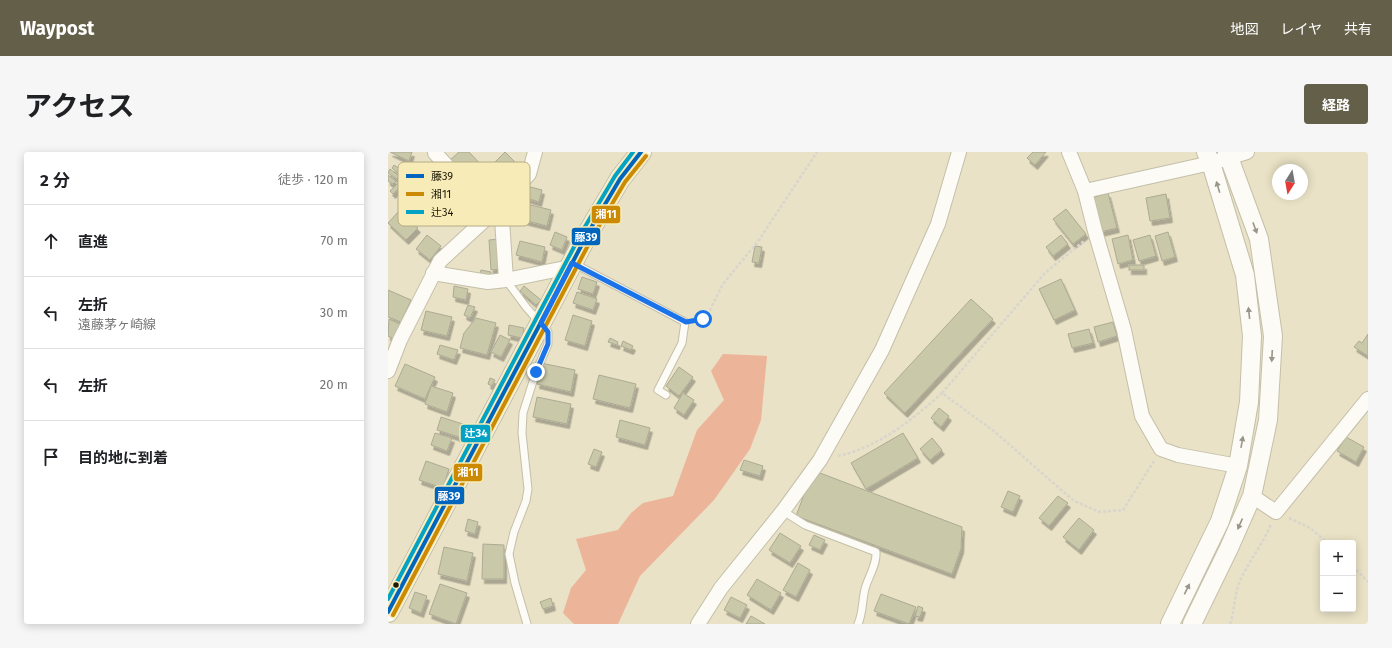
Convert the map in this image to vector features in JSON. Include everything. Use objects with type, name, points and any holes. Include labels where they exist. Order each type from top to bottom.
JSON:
[{"type":"main road","points":[[388,612],[588,233],[620,179],[641,152]]},
{"type":"street","points":[[435,152],[443,162]]},
{"type":"street","points":[[530,168],[535,152]]},
{"type":"street","points":[[698,624],[721,588],[783,511],[820,460],[885,343],[938,224],[958,152]]},
{"type":"street","points":[[1069,152],[1085,191],[1095,232],[1124,330],[1142,416],[1161,449],[1178,455],[1238,466]]},
{"type":"street","points":[[1085,191],[1209,157],[1247,152]]},
{"type":"street","points":[[1192,624],[1229,548],[1252,496],[1268,420],[1273,336],[1259,239],[1228,155]]},
{"type":"street","points":[[1170,624],[1220,521],[1238,466],[1249,402],[1252,336],[1245,275],[1209,157]]},
{"type":"street","points":[[388,371],[400,340],[440,261],[478,226]]},
{"type":"street","points":[[502,226],[506,280]]},
{"type":"street","points":[[433,273],[488,282],[506,280],[571,265]]},
{"type":"street","points":[[1252,496],[1276,512],[1368,399]]},
{"type":"lane","points":[[571,265],[686,322],[682,343],[658,390],[666,395]]},
{"type":"lane","points":[[506,280],[526,307],[548,332],[548,344],[536,372],[523,413],[522,432],[528,489],[526,501],[514,532],[509,554],[515,583],[527,624]]},
{"type":"lane","points":[[783,511],[805,525],[876,552],[876,558],[865,589],[861,618],[858,624]]},
{"type":"path","points":[[686,322],[703,319],[710,310],[723,284],[759,240],[816,152]]},
{"type":"path","points":[[820,460],[852,453],[880,440],[918,414],[942,393],[1045,273],[1095,232]]},
{"type":"path","points":[[942,393],[995,432],[1074,501],[1100,512],[1123,510],[1161,449]]},
{"type":"path","points":[[1230,624],[1239,583],[1249,563],[1267,536],[1276,512],[1310,528],[1324,540]]},
{"type":"path","points":[[1356,569],[1368,582]]},
{"type":"shaded area","points":[[723,354],[767,356],[761,420],[750,449],[714,500],[640,576],[618,624],[574,624],[563,613],[571,588],[586,570],[576,539],[618,530],[631,513],[643,503],[673,496],[697,430],[724,400],[711,371]]},
{"type":"building","points":[[390,152],[412,152],[409,161]]},
{"type":"building","points":[[459,152],[469,152],[478,162],[450,162],[449,161]]},
{"type":"building","points":[[505,152],[515,162],[495,162]]},
{"type":"building","points":[[1033,152],[1046,152],[1035,165],[1027,158]]},
{"type":"building","points":[[394,165],[398,168],[398,173],[392,168]]},
{"type":"building","points":[[390,169],[398,175],[398,178],[397,179],[388,173]]},
{"type":"building","points":[[388,175],[396,181],[393,184],[388,181]]},
{"type":"building","points":[[398,183],[398,189],[393,194],[390,191]]},
{"type":"building","points":[[530,187],[542,190],[539,202],[530,199]]},
{"type":"building","points":[[1108,193],[1117,228],[1100,232],[1091,198]]},
{"type":"building","points":[[1166,194],[1170,218],[1150,221],[1146,198]]},
{"type":"building","points":[[530,205],[551,210],[547,226],[530,222]]},
{"type":"building","points":[[1066,209],[1086,234],[1073,244],[1053,219]]},
{"type":"building","points":[[398,212],[398,226],[416,226],[418,228],[406,240],[388,223]]},
{"type":"building","points":[[555,232],[567,237],[562,250],[550,245]]},
{"type":"building","points":[[1168,232],[1175,257],[1162,261],[1155,236]]},
{"type":"building","points":[[427,235],[441,246],[430,260],[416,249]]},
{"type":"building","points":[[1061,235],[1068,244],[1053,256],[1046,247]]},
{"type":"building","points":[[1128,235],[1133,260],[1118,264],[1112,239]]},
{"type":"building","points":[[1150,235],[1156,256],[1139,261],[1133,240]]},
{"type":"building","points":[[498,239],[501,269],[491,270],[489,240]]},
{"type":"building","points":[[520,241],[545,247],[542,262],[516,255]]},
{"type":"building","points":[[755,246],[762,247],[759,263],[752,262]]},
{"type":"building","points":[[1129,265],[1144,265],[1144,270],[1129,270]]},
{"type":"building","points":[[481,270],[491,272],[491,276],[480,274]]},
{"type":"building","points":[[582,277],[597,282],[593,294],[578,289]]},
{"type":"building","points":[[1061,279],[1075,310],[1054,320],[1039,289]]},
{"type":"building","points":[[454,286],[468,289],[466,300],[453,297]]},
{"type":"building","points":[[524,286],[541,300],[536,305],[520,291]]},
{"type":"building","points":[[388,290],[411,300],[401,322],[388,317]]},
{"type":"building","points":[[577,292],[597,299],[593,310],[573,303]]},
{"type":"building","points":[[971,299],[993,319],[905,413],[884,393]]},
{"type":"building","points":[[468,305],[475,307],[470,318],[464,315]]},
{"type":"building","points":[[426,311],[452,317],[447,336],[421,330]]},
{"type":"building","points":[[573,315],[592,321],[585,346],[565,340]]},
{"type":"building","points":[[476,318],[496,323],[487,355],[460,348],[464,333]]},
{"type":"building","points":[[389,319],[400,324],[394,339],[388,336]]},
{"type":"building","points":[[1113,322],[1117,336],[1098,342],[1094,327]]},
{"type":"building","points":[[509,325],[524,328],[522,338],[508,335]]},
{"type":"building","points":[[1089,329],[1093,343],[1072,348],[1068,334]]},
{"type":"building","points":[[1368,334],[1368,356],[1354,347],[1359,341],[1362,343]]},
{"type":"building","points":[[500,335],[510,340],[501,357],[491,352]]},
{"type":"building","points":[[610,338],[618,342],[617,345],[608,342]]},
{"type":"building","points":[[623,341],[633,346],[631,350],[621,346]]},
{"type":"building","points":[[440,345],[458,350],[454,360],[437,354]]},
{"type":"building","points":[[541,363],[575,370],[571,392],[537,384]]},
{"type":"building","points":[[405,364],[435,377],[425,399],[395,386]]},
{"type":"building","points":[[679,367],[693,377],[679,396],[666,386]]},
{"type":"building","points":[[599,375],[636,384],[630,408],[593,399]]},
{"type":"building","points":[[490,378],[495,380],[492,386],[488,384]]},
{"type":"building","points":[[431,386],[453,393],[447,412],[425,404]]},
{"type":"building","points":[[683,393],[694,400],[684,415],[674,408]]},
{"type":"building","points":[[537,397],[571,404],[567,424],[533,417]]},
{"type":"building","points":[[939,408],[949,416],[941,427],[931,418]]},
{"type":"building","points":[[441,417],[472,427],[468,440],[437,430]]},
{"type":"building","points":[[620,420],[650,428],[645,445],[616,437]]},
{"type":"building","points":[[435,433],[452,438],[447,451],[431,445]]},
{"type":"building","points":[[903,433],[918,458],[866,489],[851,463]]},
{"type":"building","points":[[1346,437],[1364,447],[1356,462],[1337,451]]},
{"type":"building","points":[[932,438],[942,450],[930,460],[920,449]]},
{"type":"building","points":[[594,449],[602,452],[596,467],[588,464]]},
{"type":"building","points":[[744,460],[763,466],[760,476],[740,470]]},
{"type":"building","points":[[426,461],[449,469],[443,488],[419,480]]},
{"type":"building","points":[[820,473],[962,527],[961,549],[952,574],[796,516],[805,492]]},
{"type":"building","points":[[1008,491],[1020,496],[1013,512],[1001,507]]},
{"type":"building","points":[[1058,496],[1068,503],[1049,526],[1039,518]]},
{"type":"building","points":[[1079,518],[1094,530],[1079,550],[1063,537]]},
{"type":"building","points":[[468,519],[478,522],[475,534],[465,531]]},
{"type":"building","points":[[780,533],[801,546],[790,563],[769,550]]},
{"type":"building","points":[[814,535],[825,540],[820,550],[809,545]]},
{"type":"building","points":[[483,544],[504,545],[504,579],[482,579]]},
{"type":"building","points":[[444,547],[473,553],[467,581],[438,574]]},
{"type":"building","points":[[798,563],[810,570],[796,597],[783,590]]},
{"type":"building","points":[[757,579],[781,593],[771,610],[747,595]]},
{"type":"building","points":[[440,584],[467,593],[456,624],[429,614]]},
{"type":"building","points":[[415,592],[427,596],[421,613],[409,608]]},
{"type":"building","points":[[881,594],[916,607],[909,624],[874,611]]},
{"type":"building","points":[[731,597],[747,605],[740,618],[724,610]]},
{"type":"building","points":[[551,598],[553,606],[543,609],[540,602]]},
{"type":"building","points":[[918,606],[923,608],[920,617],[915,616]]},
{"type":"building","points":[[751,616],[765,624],[746,624]]},
{"type":"transit line","name":"辻34","points":[[388,599],[583,230],[615,176],[633,152]]},
{"type":"transit line","name":"藤39","points":[[388,612],[588,233],[620,179],[641,152]]},
{"type":"transit line","name":"湘11","points":[[393,615],[593,236],[625,182],[646,156]]},
{"type":"route","points":[[536,372],[548,344],[548,332],[541,323],[572,263],[686,322],[703,319]]}]
